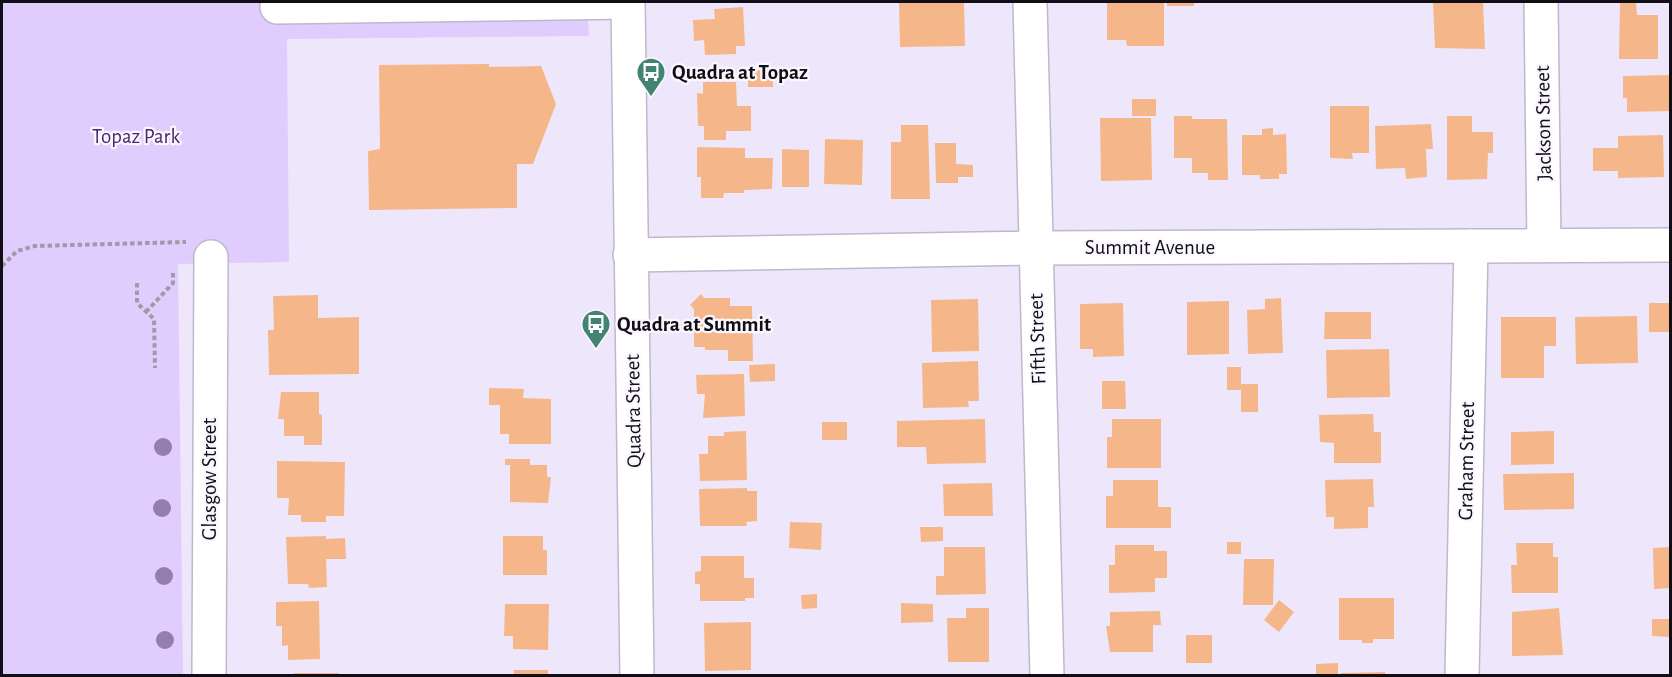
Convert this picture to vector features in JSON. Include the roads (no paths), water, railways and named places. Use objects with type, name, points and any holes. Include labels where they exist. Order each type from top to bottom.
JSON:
[{"type":"street","points":[[292,7],[628,2]]},
{"type":"street","name":"Quadra Street","points":[[628,2],[637,675]]},
{"type":"street","name":"Fifth Street","points":[[1030,2],[1034,248],[1047,675]]},
{"type":"street","name":"Jackson Street","points":[[1542,2],[1544,245]]},
{"type":"street","name":"Summit Avenue","points":[[630,255],[1034,248],[1671,245]]},
{"type":"street","name":"Graham Street","points":[[1462,675],[1471,246]]},
{"type":"street","name":"Glasgow Street","points":[[206,261],[209,675]]},
{"type":"place","name":"Quadra at Topaz","points":[[651,98]]},
{"type":"place","name":"Quadra at Summit","points":[[596,350]]},
{"type":"park label","name":"Topaz Park","points":[[136,136]]}]
